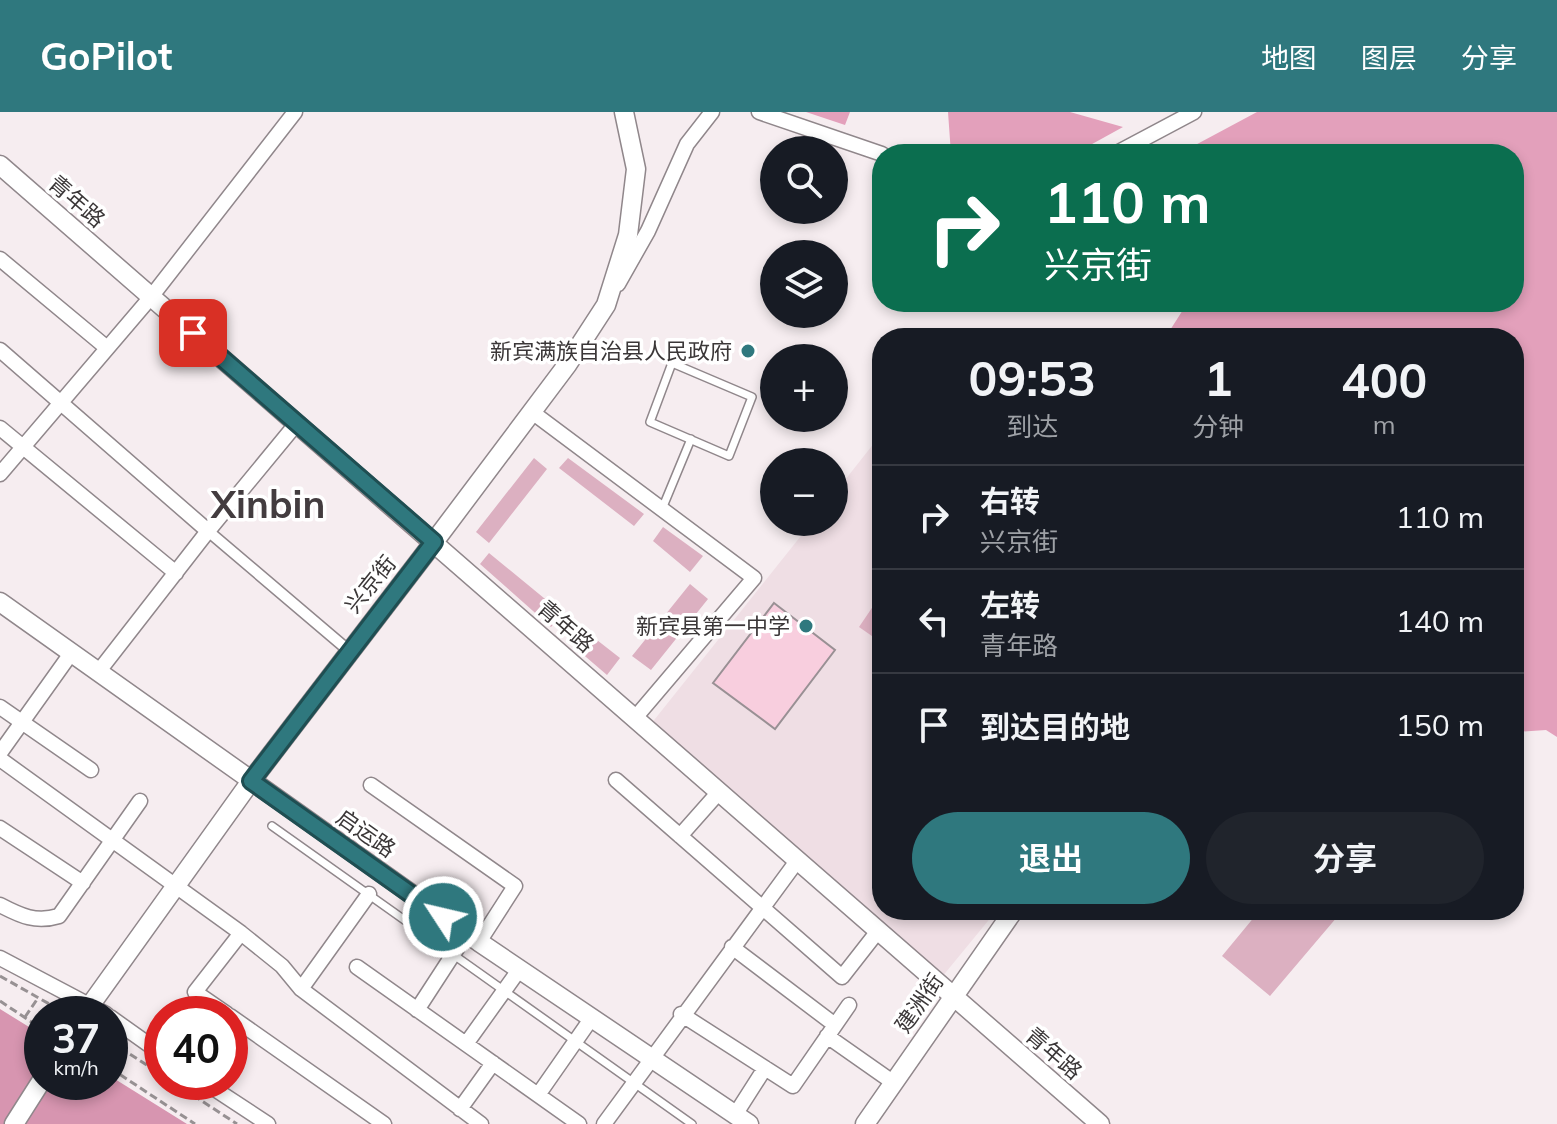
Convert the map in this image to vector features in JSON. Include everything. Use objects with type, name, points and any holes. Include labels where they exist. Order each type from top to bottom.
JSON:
[{"type":"street","points":[[0,474],[151,297],[295,112]]},
{"type":"street","points":[[606,305],[648,231],[687,144],[712,112]]},
{"type":"street","points":[[759,112],[872,151]]},
{"type":"street","points":[[1134,144],[1194,112]]},
{"type":"street","name":"兴京街","points":[[108,996],[176,885],[348,650],[532,412],[606,305],[628,235],[636,169],[623,113]]},
{"type":"street","name":"青年路","points":[[3,173],[434,542],[1093,1122]]},
{"type":"street","points":[[0,259],[107,348]]},
{"type":"street","points":[[0,350],[348,650]]},
{"type":"street","points":[[532,412],[754,578],[635,718]]},
{"type":"street","points":[[99,671],[297,423]]},
{"type":"street","points":[[0,428],[176,573]]},
{"type":"street","name":"启运路","points":[[0,602],[473,938],[649,1060],[742,1119]]},
{"type":"street","points":[[72,652],[0,756],[241,933],[282,966],[301,989],[481,1124]]},
{"type":"street","points":[[0,707],[91,770]]},
{"type":"street","points":[[616,780],[842,977],[878,931]]},
{"type":"street","points":[[371,785],[515,886],[473,938],[453,954],[417,1010]]},
{"type":"street","points":[[680,836],[719,792]]},
{"type":"street","points":[[0,905],[29,919],[46,920],[59,916],[140,801]]},
{"type":"street","points":[[0,828],[83,883]]},
{"type":"street","points":[[604,1124],[681,1014],[797,861]]},
{"type":"street","points":[[301,989],[369,894]]},
{"type":"street","name":"建洲街","points":[[865,1124],[1007,920]]},
{"type":"street","points":[[201,996],[195,992],[241,933]]},
{"type":"street","points":[[732,947],[894,1083]]},
{"type":"street","points":[[0,958],[67,996]]},
{"type":"street","points":[[357,967],[579,1124]]},
{"type":"street","points":[[466,1044],[519,970]]},
{"type":"street","points":[[681,1014],[793,1086],[849,1005]]},
{"type":"street","points":[[538,1095],[591,1019]]},
{"type":"street","points":[[248,1029],[384,1124]]},
{"type":"street","points":[[460,1109],[493,1063]]},
{"type":"street","points":[[742,1119],[765,1068]]},
{"type":"street","points":[[14,1124],[29,1100]]},
{"type":"street","points":[[231,1100],[268,1124]]},
{"type":"lane","points":[[672,363],[752,397],[729,456],[691,439],[650,422],[672,363]]},
{"type":"lane","points":[[662,509],[691,439]]},
{"type":"lane","points":[[272,826],[692,1124]]},
{"type":"path","points":[[0,976],[35,996]]},
{"type":"path","points":[[0,1001],[24,1016]]},
{"type":"path","points":[[128,1080],[195,1124]]},
{"type":"path","points":[[200,1100],[237,1124]]},
{"type":"shaded area","points":[[806,112],[850,112],[845,125]]},
{"type":"shaded area","points":[[948,112],[1070,112],[1123,127],[1092,144],[950,144]]},
{"type":"shaded area","points":[[1257,112],[1557,112],[1557,737],[1546,730],[1524,731],[1524,328],[1171,328],[1182,312],[1524,312],[1524,144],[1197,144]]},
{"type":"shaded area","name":"新宾县第一中学","points":[[872,446],[872,920],[989,920],[937,983],[647,729],[801,536],[848,536],[848,476]]},
{"type":"shaded area","points":[[534,458],[547,469],[489,543],[476,532]]},
{"type":"shaded area","points":[[568,458],[644,514],[634,526],[559,468]]},
{"type":"shaded area","points":[[663,527],[703,556],[690,572],[653,541]]},
{"type":"shaded area","points":[[489,553],[567,617],[561,624],[556,621],[551,627],[480,564]]},
{"type":"shaded area","points":[[690,584],[708,599],[651,670],[632,656]]},
{"type":"shaded area","points":[[872,608],[872,636],[859,627]]},
{"type":"shaded area","points":[[579,626],[620,658],[607,675],[572,645],[577,638],[573,633]]},
{"type":"shaded area","points":[[1252,920],[1335,920],[1270,996],[1222,956]]},
{"type":"shaded area","points":[[0,1009],[24,1024],[24,1100],[128,1100],[128,1087],[187,1124],[0,1124]]},
{"type":"building","points":[[774,603],[835,650],[775,729],[713,683]]},
{"type":"place","name":"新宾满族自治县人民政府","points":[[748,351]]},
{"type":"place","name":"新宾县第一中学","points":[[806,626]]},
{"type":"district","name":"Xinbin","points":[[268,504]]},
{"type":"route","points":[[193,333],[434,542],[348,650],[251,781],[443,917]]}]
